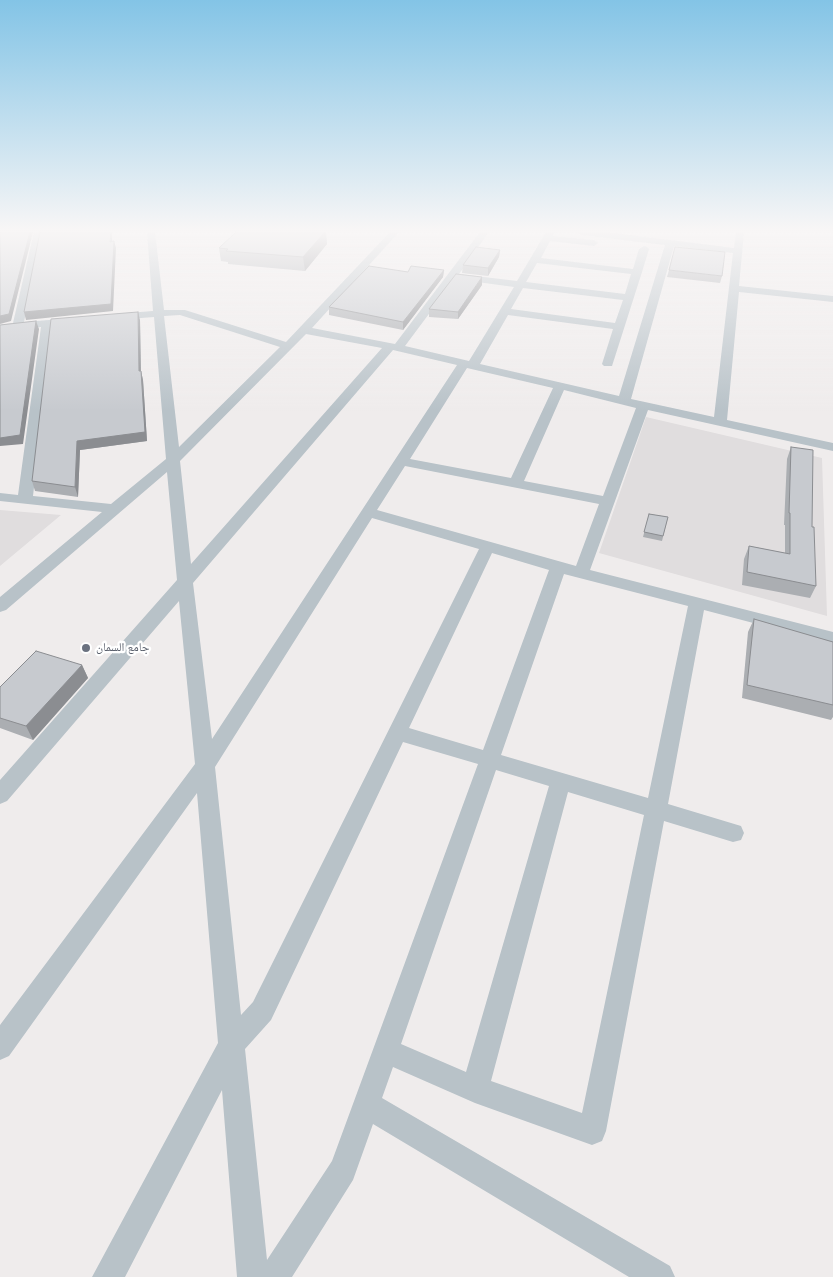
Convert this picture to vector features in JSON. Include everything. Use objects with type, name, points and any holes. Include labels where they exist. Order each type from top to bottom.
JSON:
[{"type":"street","points":[[18,327],[25,292]]},
{"type":"street","points":[[156,292],[253,1277]]},
{"type":"street","points":[[0,606],[174,459],[304,330],[340,292]]},
{"type":"street","points":[[0,795],[185,582],[394,347],[439,292]]},
{"type":"street","points":[[0,1047],[204,766],[401,461],[469,364],[516,292]]},
{"type":"street","points":[[575,292],[629,298]]},
{"type":"street","points":[[608,364],[631,292]]},
{"type":"street","points":[[624,401],[656,292]]},
{"type":"street","points":[[720,422],[734,292]]},
{"type":"street","points":[[766,292],[833,299]]},
{"type":"street","points":[[505,311],[619,327]]},
{"type":"street","points":[[102,318],[158,312],[181,312],[287,346]]},
{"type":"street","points":[[0,328],[84,320]]},
{"type":"street","points":[[25,499],[47,324]]},
{"type":"street","points":[[304,330],[394,347],[643,406],[833,447]]},
{"type":"street","points":[[516,483],[560,386]]},
{"type":"street","points":[[581,573],[643,406]]},
{"type":"street","points":[[401,461],[608,501]]},
{"type":"street","points":[[0,497],[114,509]]},
{"type":"street","points":[[368,512],[558,567],[833,638]]},
{"type":"street","points":[[108,1277],[231,1045],[262,1011],[488,546]]},
{"type":"street","points":[[274,1277],[343,1170],[558,567]]},
{"type":"street","points":[[386,1051],[476,1089],[592,1131],[697,603]]},
{"type":"street","points":[[397,732],[734,833]]},
{"type":"street","points":[[476,1089],[561,780]]},
{"type":"street","points":[[366,1105],[658,1277]]},
{"type":"shaded area","points":[[646,417],[822,458],[827,616],[599,553]]},
{"type":"shaded area","points":[[0,510],[61,515],[0,566]]},
{"type":"building","points":[[0,292],[15,292],[9,314],[0,316]]},
{"type":"building","points":[[28,292],[112,292],[111,304],[24,312]]},
{"type":"building","points":[[344,292],[427,292],[403,322],[329,307]]},
{"type":"building","points":[[442,292],[472,292],[458,312],[429,309]]},
{"type":"building","points":[[138,312],[139,371],[141,371],[145,432],[77,441],[75,487],[32,481],[51,319]]},
{"type":"building","points":[[36,321],[20,435],[0,438],[0,325]]},
{"type":"building","points":[[791,447],[813,450],[812,527],[814,527],[816,586],[747,572],[749,546],[790,554]]},
{"type":"building","points":[[649,514],[668,517],[663,536],[644,532]]},
{"type":"building","points":[[754,619],[833,642],[833,705],[747,685]]},
{"type":"building","points":[[36,651],[82,665],[26,726],[0,718],[0,687]]},
{"type":"place","name":"جامع السمان","points":[[86,648]]}]
